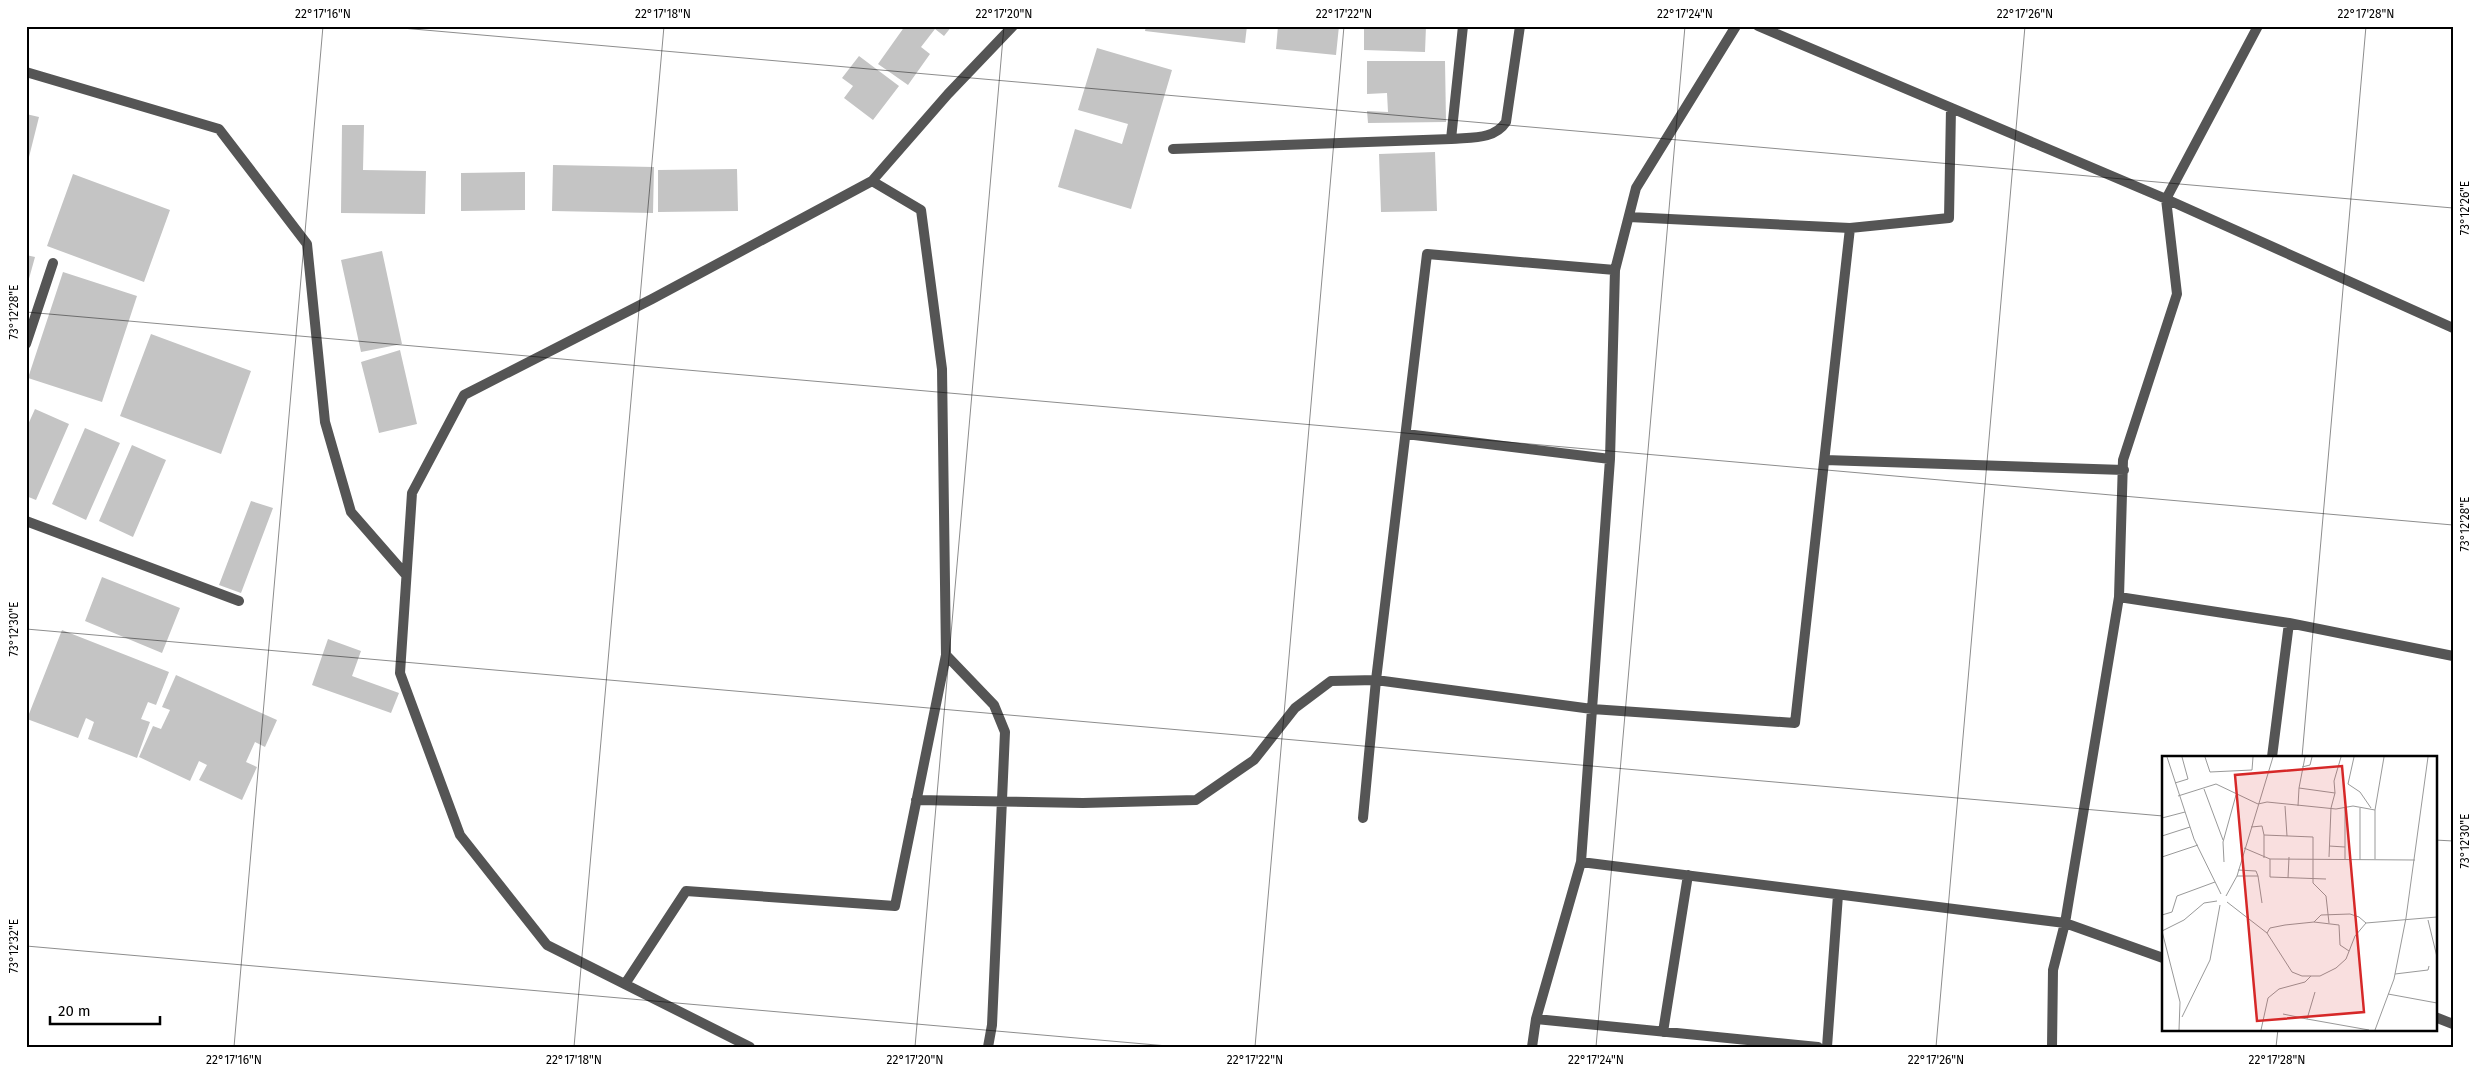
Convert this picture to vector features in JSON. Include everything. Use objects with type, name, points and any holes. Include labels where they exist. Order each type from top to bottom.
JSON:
[{"type":"street","points":[[750,1047],[547,945],[460,835],[400,673],[412,493],[464,395],[652,299],[872,181],[948,94],[1014,26]]},
{"type":"street","points":[[1451,139],[1462,26]]},
{"type":"street","points":[[1173,149],[1489,136],[1500,130],[1506,122],[1520,26]]},
{"type":"street","points":[[1532,1047],[1536,1019],[1581,862],[1610,459],[1614,270],[1636,188],[1736,26]]},
{"type":"street","points":[[1758,26],[2166,199],[2453,328]]},
{"type":"street","points":[[2052,1047],[2053,970],[2065,923],[2119,597],[2123,460],[2177,294],[2166,199],[2258,26]]},
{"type":"street","points":[[26,72],[219,128],[301,236],[307,244],[326,422],[351,512],[406,576]]},
{"type":"street","points":[[1629,216],[1850,228],[1949,218],[1951,108]]},
{"type":"street","points":[[625,984],[686,891],[895,906],[946,655],[942,369],[921,210],[872,181]]},
{"type":"street","points":[[916,800],[1083,803],[1196,800],[1254,760],[1295,708],[1331,681],[1376,680],[1592,709],[1795,723],[1850,228]]},
{"type":"street","points":[[1362,818],[1376,680],[1427,254],[1614,270]]},
{"type":"street","points":[[26,344],[52,263]]},
{"type":"street","points":[[1406,434],[1610,459]]},
{"type":"street","points":[[1825,460],[2124,470]]},
{"type":"street","points":[[26,521],[239,601]]},
{"type":"street","points":[[2119,597],[2289,623],[2453,656]]},
{"type":"street","points":[[2272,756],[2289,623]]},
{"type":"street","points":[[946,655],[994,705],[1005,732],[992,1025],[988,1047]]},
{"type":"street","points":[[1581,862],[2065,923],[2162,958]]},
{"type":"street","points":[[1663,1032],[1688,875]]},
{"type":"street","points":[[1827,1047],[1838,895]]},
{"type":"street","points":[[2436,1017],[2453,1024]]},
{"type":"street","points":[[1536,1019],[1818,1047]]},
{"type":"building","points":[[905,26],[952,26],[944,36],[935,29],[921,47],[930,54],[908,85],[878,64]]},
{"type":"building","points":[[1146,26],[1247,26],[1245,43],[1145,31]]},
{"type":"building","points":[[1278,26],[1339,26],[1336,55],[1276,49]]},
{"type":"building","points":[[1364,26],[1426,26],[1425,52],[1364,50]]},
{"type":"building","points":[[1097,48],[1172,70],[1131,209],[1058,187],[1075,129],[1122,144],[1128,124],[1078,110]]},
{"type":"building","points":[[859,56],[899,86],[873,120],[844,98],[853,86],[842,78]]},
{"type":"building","points":[[1367,61],[1445,61],[1446,122],[1368,123],[1367,111],[1388,112],[1387,93],[1367,94]]},
{"type":"building","points":[[26,114],[39,117],[27,165],[26,165]]},
{"type":"building","points":[[342,125],[364,125],[363,170],[426,171],[425,214],[341,213]]},
{"type":"building","points":[[1435,152],[1437,211],[1381,212],[1379,154]]},
{"type":"building","points":[[553,165],[654,167],[653,213],[552,211]]},
{"type":"building","points":[[737,169],[738,211],[658,212],[658,170]]},
{"type":"building","points":[[525,172],[525,210],[461,211],[461,173]]},
{"type":"building","points":[[73,174],[170,210],[144,282],[47,246]]},
{"type":"building","points":[[382,251],[402,344],[361,352],[341,260]]},
{"type":"building","points":[[26,255],[35,257],[27,286],[26,286]]},
{"type":"building","points":[[63,272],[137,296],[102,402],[28,378]]},
{"type":"building","points":[[151,334],[251,371],[221,454],[120,416]]},
{"type":"building","points":[[400,350],[417,424],[379,433],[361,362]]},
{"type":"building","points":[[35,409],[69,424],[36,500],[26,496],[26,429]]},
{"type":"building","points":[[85,428],[120,443],[86,520],[52,504]]},
{"type":"building","points":[[132,445],[166,460],[133,537],[99,521]]},
{"type":"building","points":[[251,501],[273,508],[241,593],[219,585]]},
{"type":"building","points":[[102,577],[180,608],[162,653],[85,621]]},
{"type":"building","points":[[62,630],[169,672],[156,705],[148,702],[141,719],[150,722],[137,758],[88,739],[94,722],[86,718],[78,738],[27,719]]},
{"type":"building","points":[[328,639],[361,651],[352,676],[399,693],[391,713],[312,685]]},
{"type":"building","points":[[176,675],[277,720],[265,747],[255,742],[246,762],[257,767],[242,800],[199,780],[207,765],[199,761],[190,781],[139,757],[153,726],[161,729],[170,710],[162,707]]}]
